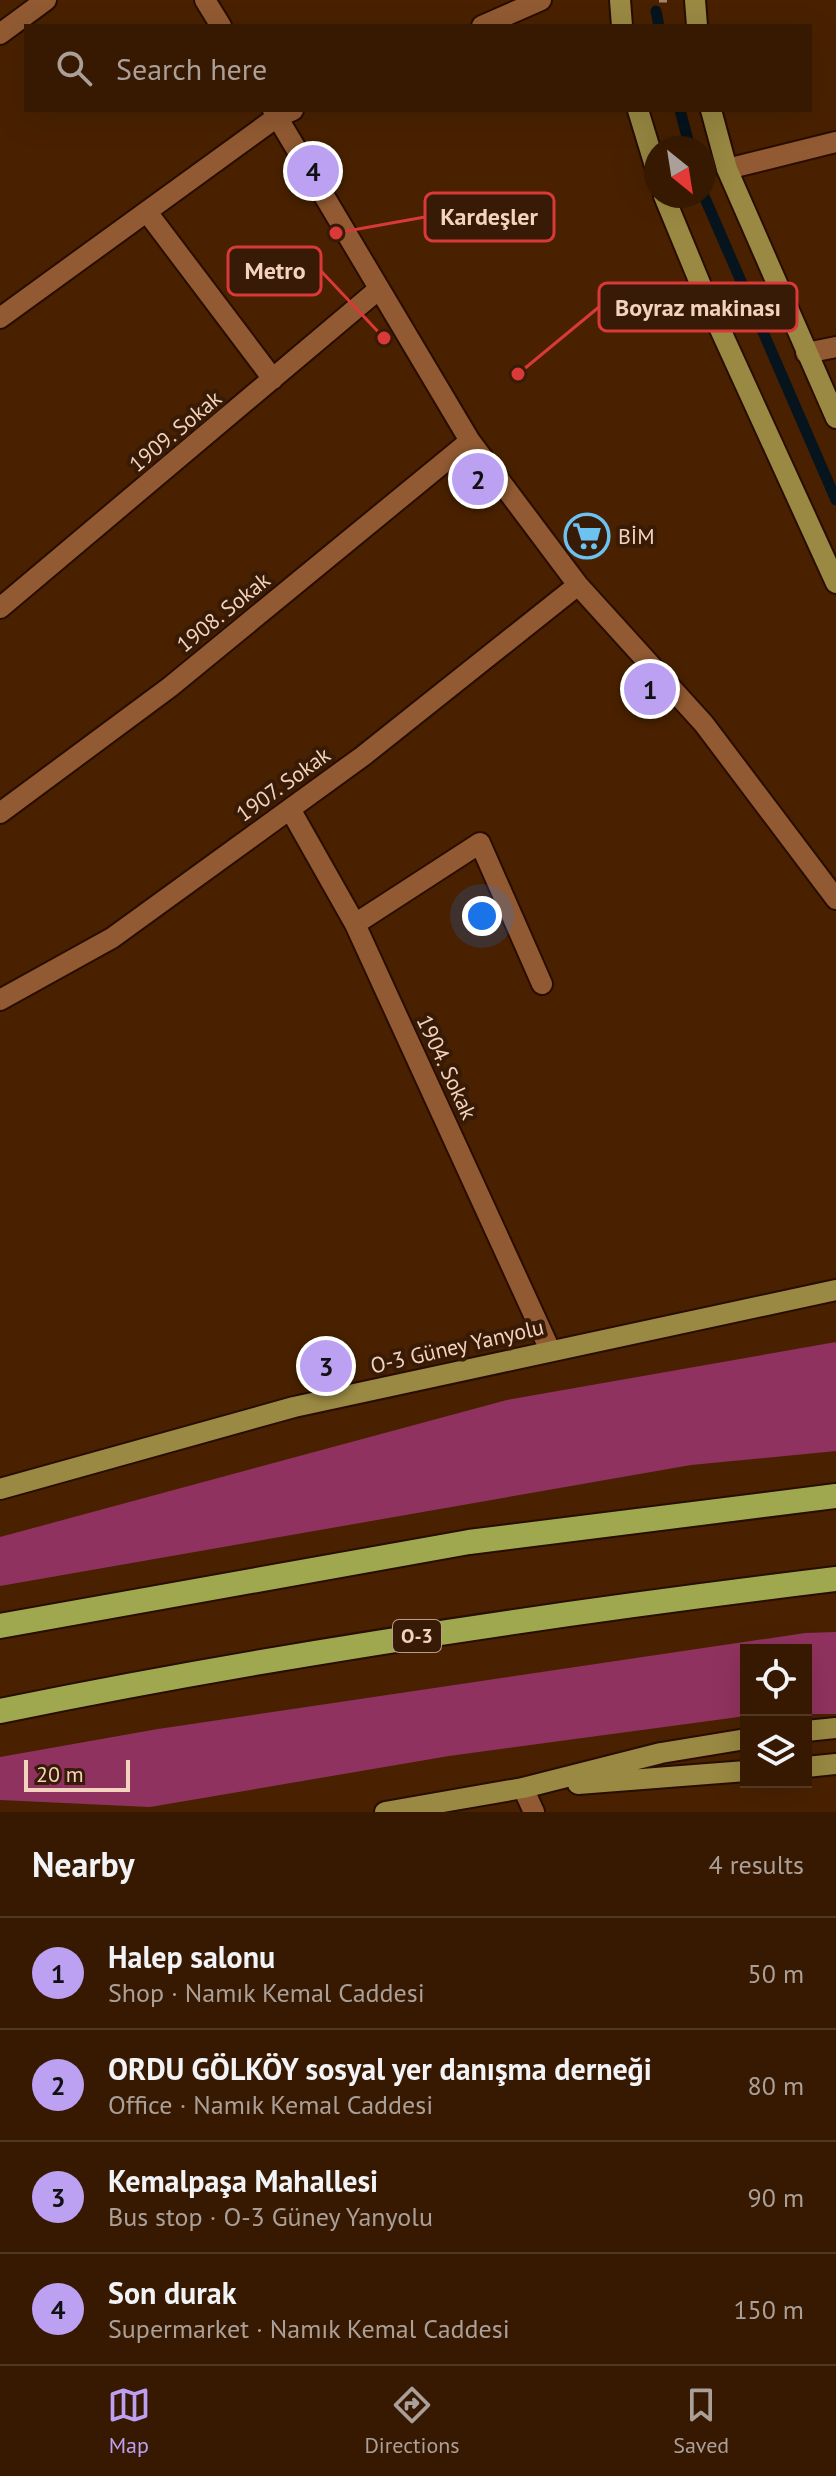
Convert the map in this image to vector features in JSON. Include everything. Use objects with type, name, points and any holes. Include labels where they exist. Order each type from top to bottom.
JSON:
[{"type":"highway","points":[[0,1626],[469,1542],[836,1496]]},
{"type":"highway","name":"O-3","points":[[0,1711],[150,1681],[520,1619],[836,1579]]},
{"type":"main road","points":[[620,0],[622,24]]},
{"type":"main road","points":[[695,0],[697,24]]},
{"type":"main road","points":[[639,112],[646,136]]},
{"type":"main road","points":[[712,112],[727,169],[836,418]]},
{"type":"main road","points":[[669,208],[709,305],[836,583]]},
{"type":"main road","points":[[793,1298],[836,1281]]},
{"type":"main road","points":[[793,1298],[836,1293]]},
{"type":"main road","name":"O-3 Güney Yanyolu","points":[[0,1489],[294,1407],[793,1298]]},
{"type":"main road","points":[[812,1730],[836,1728]]},
{"type":"main road","points":[[385,1812],[523,1788],[661,1753],[740,1740]]},
{"type":"main road","points":[[812,1766],[836,1764]]},
{"type":"main road","points":[[523,1788],[740,1771]]},
{"type":"street","points":[[0,34],[46,0]]},
{"type":"street","points":[[206,0],[220,24]]},
{"type":"street","points":[[487,24],[541,0]]},
{"type":"street","points":[[0,318],[281,112],[379,289],[470,441],[578,585],[704,724],[836,899]]},
{"type":"street","points":[[727,169],[836,142]]},
{"type":"street","points":[[147,212],[273,379]]},
{"type":"street","name":"1909. Sokak","points":[[0,608],[379,289]]},
{"type":"street","points":[[806,353],[836,347]]},
{"type":"street","name":"1908. Sokak","points":[[0,813],[170,687],[470,441]]},
{"type":"street","name":"1907. Sokak","points":[[0,1000],[112,938],[363,756],[578,585]]},
{"type":"street","name":"1904. Sokak","points":[[290,809],[355,924],[550,1350]]},
{"type":"street","points":[[355,924],[480,843],[542,984]]},
{"type":"street","points":[[523,1788],[534,1812]]},
{"type":"path","points":[[659,0],[667,0]]},
{"type":"shaded area","points":[[836,1342],[836,1451],[691,1465],[0,1586],[0,1537],[507,1400]]},
{"type":"shaded area","points":[[836,1632],[836,1714],[812,1714],[812,1644],[740,1644],[740,1717],[449,1756],[150,1807],[0,1800],[0,1757],[158,1729],[805,1633]]},
{"type":"waterway","points":[[656,11],[659,24]]},
{"type":"waterway","points":[[681,112],[687,136]]},
{"type":"waterway","points":[[709,208],[836,500]]},
{"type":"place","name":"Son durak","points":[[313,171]]},
{"type":"place","name":"Kardeşler","points":[[336,233]]},
{"type":"place","name":"Metro","points":[[384,338]]},
{"type":"place","name":"Boyraz makinası","points":[[518,374]]},
{"type":"place","name":"ORDU GÖLKÖY sosyal yer danışma derneği","points":[[478,479]]},
{"type":"place","name":"BİM","points":[[587,536]]},
{"type":"place","name":"Halep salonu","points":[[650,689]]},
{"type":"place","name":"Kemalpaşa Mahallesi","points":[[326,1366]]}]
